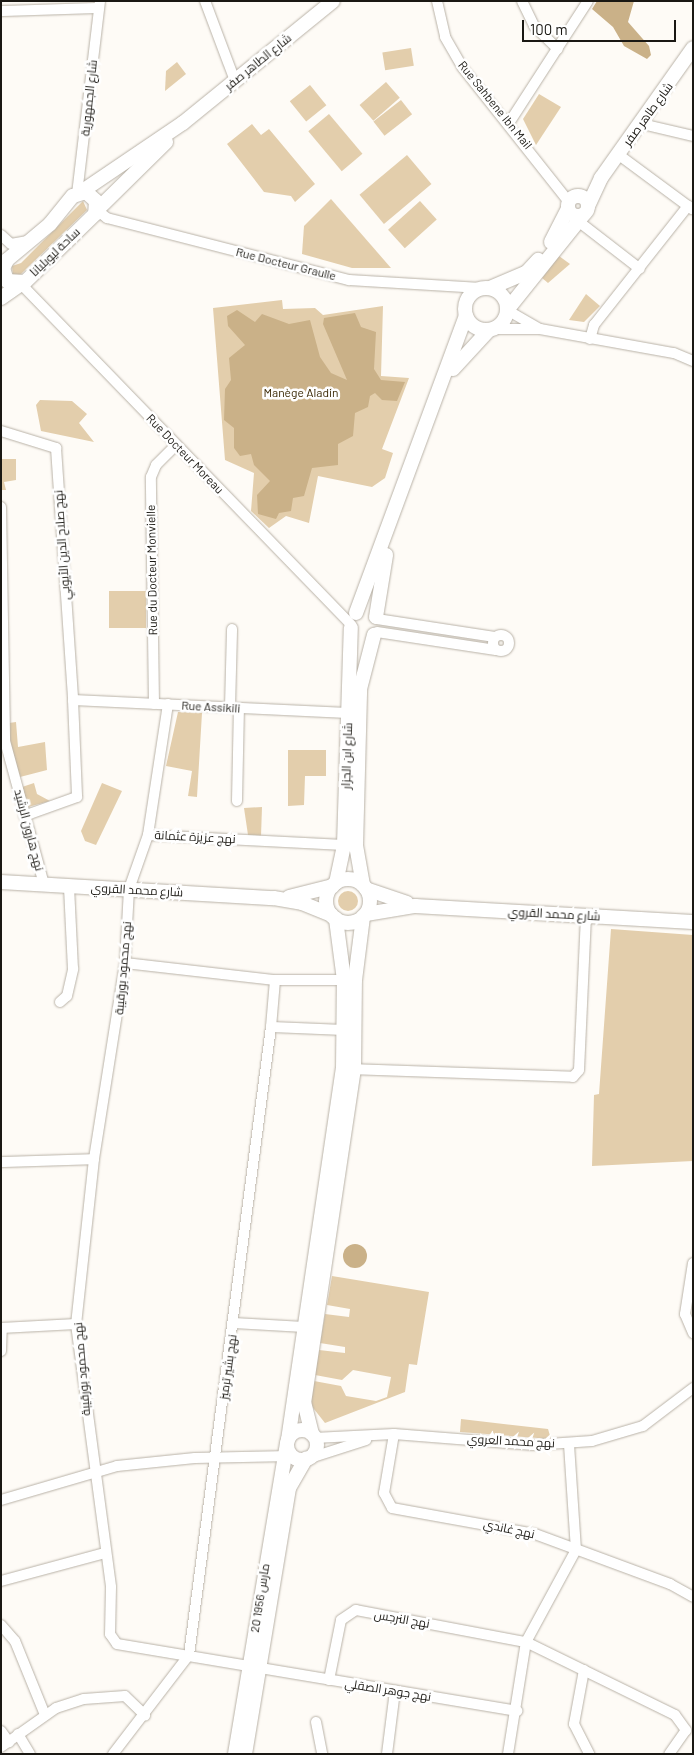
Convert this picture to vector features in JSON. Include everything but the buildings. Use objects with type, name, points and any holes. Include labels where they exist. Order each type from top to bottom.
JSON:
[{"type":"main road","name":"شارع الطاهر صفر","points":[[79,193],[183,123],[334,1]]},
{"type":"main road","name":"شارع طاهر صفر","points":[[507,310],[583,214],[601,178],[642,124],[693,48]]},
{"type":"main road","name":"شارع الطاهر صفر","points":[[97,210],[183,123]]},
{"type":"main road","name":"شارع طاهر صفر","points":[[486,288],[509,282],[536,264],[572,202],[601,178]]},
{"type":"main road","points":[[79,193],[94,197],[97,210]]},
{"type":"main road","name":"ساحة ليوبليانا","points":[[79,193],[35,238],[3,266],[7,281],[21,284],[97,210]]},
{"type":"main road","points":[[572,202],[574,215],[583,214]]},
{"type":"main road","points":[[1,298],[21,284]]},
{"type":"main road","points":[[486,288],[504,298],[507,310],[492,329],[475,327],[466,316],[468,298],[486,288]]},
{"type":"main road","name":"شارع ابن الجزار","points":[[334,884],[344,845],[352,622],[390,529],[426,415],[444,379],[466,316]]},
{"type":"main road","name":"شارع ابن الجزار","points":[[444,379],[492,329]]},
{"type":"main road","name":"شارع ابن الجزار","points":[[365,887],[356,846],[360,690],[376,626],[390,529]]},
{"type":"main road","points":[[369,611],[376,626],[360,638],[352,622],[369,611]]},
{"type":"main road","name":"شارع محمد القروي","points":[[274,898],[317,893],[334,884],[350,879],[365,887],[415,906]]},
{"type":"main road","name":"شارع محمد القروي","points":[[1,882],[274,898],[302,902],[350,923],[364,916],[415,906],[693,922]]},
{"type":"main road","points":[[334,884],[327,897],[334,917],[344,980],[345,1030],[349,1069]]},
{"type":"main road","points":[[313,1436],[304,1403],[349,1069],[355,980],[364,916],[370,902],[365,887]]},
{"type":"main road","name":"20 مارس 1956","points":[[245,1754],[254,1667],[288,1449],[304,1327],[349,1069]]},
{"type":"main road","points":[[308,1459],[288,1449],[298,1431],[313,1436]]},
{"type":"main road","name":"20 مارس 1956","points":[[235,1754],[289,1488],[316,1446],[313,1436]]},
{"type":"street","points":[[205,1],[235,82]]},
{"type":"street","name":"Rue Sahbene Ibn Mail","points":[[437,1],[450,47],[572,202]]},
{"type":"street","points":[[522,1],[534,26],[558,49]]},
{"type":"street","points":[[509,123],[588,1]]},
{"type":"street","points":[[1,11],[100,5]]},
{"type":"street","name":"شارع الجمهورية","points":[[79,193],[100,5]]},
{"type":"street","points":[[642,124],[693,136]]},
{"type":"street","points":[[590,339],[594,325],[690,208],[619,154]]},
{"type":"street","name":"Rue Docteur Graulle","points":[[97,210],[107,218],[349,280],[486,288]]},
{"type":"street","points":[[583,214],[640,269]]},
{"type":"street","points":[[1,235],[17,245],[35,238]]},
{"type":"street","name":"Rue Docteur Moreau","points":[[21,284],[176,445],[352,622]]},
{"type":"street","points":[[507,310],[540,329]]},
{"type":"street","points":[[492,329],[540,329],[674,353],[693,361]]},
{"type":"street","name":"نهج صلاح الدين الأيوبي","points":[[1,431],[56,448],[73,700]]},
{"type":"street","name":"Rue du Docteur Monvielle","points":[[154,704],[151,477],[156,465],[176,445]]},
{"type":"street","name":"نهج هارون الرشيد","points":[[1,507],[4,734],[24,816],[44,885]]},
{"type":"street","points":[[376,626],[495,637],[503,635],[509,642],[505,650],[496,650],[376,626]]},
{"type":"street","points":[[232,629],[237,801]]},
{"type":"street","points":[[495,637],[496,650]]},
{"type":"street","points":[[24,816],[77,797],[73,700]]},
{"type":"street","name":"Rue Assikili","points":[[73,700],[348,713]]},
{"type":"street","name":"نهج عزيزة عثمانة","points":[[168,704],[148,835],[344,845]]},
{"type":"street","name":"نهج محمود بورقيبة","points":[[148,835],[129,889],[125,963],[94,1158],[76,1324],[93,1471],[105,1553],[112,1640],[254,1667]]},
{"type":"street","points":[[60,1002],[67,996],[73,969],[69,886]]},
{"type":"street","points":[[349,1069],[573,1077],[579,1070],[586,915]]},
{"type":"street","points":[[125,963],[275,980],[344,980]]},
{"type":"street","name":"نهج بشير ترميز","points":[[113,1754],[189,1656],[234,1323],[271,1027],[275,980]]},
{"type":"street","points":[[271,1027],[345,1030]]},
{"type":"street","points":[[1,1162],[94,1158]]},
{"type":"street","points":[[693,1263],[685,1314],[693,1333]]},
{"type":"street","points":[[234,1323],[304,1327]]},
{"type":"street","points":[[1,1351],[2,1328],[76,1324]]},
{"type":"street","name":"نهج محمد العروي","points":[[313,1436],[376,1436],[394,1434],[569,1444],[613,1438],[643,1426],[693,1388]]},
{"type":"street","name":"نهج غاندي","points":[[394,1434],[384,1493],[392,1508],[508,1527],[576,1550],[693,1596]]},
{"type":"street","points":[[308,1459],[376,1436]]},
{"type":"street","points":[[508,1754],[517,1711],[526,1642],[576,1550],[569,1444]]},
{"type":"street","points":[[1,1500],[93,1471],[288,1449]]},
{"type":"street","points":[[1,1581],[105,1553]]},
{"type":"street","name":"نهج النرجس","points":[[329,1680],[341,1620],[356,1610],[526,1642],[684,1722],[686,1730],[668,1753]]},
{"type":"street","points":[[1,1625],[5,1636],[15,1641],[45,1715]]},
{"type":"street","name":"نهج جوهر الصقلي","points":[[254,1667],[517,1711]]},
{"type":"street","points":[[584,1670],[574,1724],[589,1754]]},
{"type":"street","points":[[387,1754],[395,1691]]},
{"type":"street","points":[[1,1731],[5,1744],[56,1708],[111,1695],[125,1696],[145,1715]]},
{"type":"street","points":[[316,1722],[322,1754]]},
{"type":"street","points":[[18,1734],[30,1754]]},
{"type":"green space","points":[[597,1],[634,1],[628,22],[649,46],[651,55],[647,59],[624,46],[613,27],[592,9]]},
{"type":"green space","points":[[411,48],[414,66],[385,70],[382,53]]},
{"type":"green space","points":[[177,62],[186,74],[165,91],[166,71]]},
{"type":"green space","points":[[386,82],[400,98],[373,121],[360,105]]},
{"type":"green space","points":[[310,85],[326,105],[306,122],[290,101]]},
{"type":"green space","points":[[539,94],[561,107],[536,145],[523,119]]},
{"type":"green space","points":[[401,100],[412,114],[385,136],[373,122]]},
{"type":"green space","points":[[329,114],[362,154],[342,171],[308,131]]},
{"type":"green space","points":[[252,124],[261,135],[269,129],[315,184],[295,202],[291,196],[264,192],[227,144]]},
{"type":"green space","points":[[407,155],[431,184],[384,224],[360,195]]},
{"type":"green space","points":[[331,199],[391,268],[352,268],[302,254],[304,226]]},
{"type":"green space","points":[[83,201],[87,210],[20,275],[13,276],[12,266],[21,263]]},
{"type":"green space","points":[[420,201],[437,220],[405,248],[388,230]]},
{"type":"green space","points":[[559,256],[570,264],[548,283],[542,278]]},
{"type":"green space","points":[[586,294],[600,306],[584,322],[569,320]]},
{"type":"green space","name":"Manège Aladin","points":[[282,300],[283,309],[315,308],[323,315],[383,306],[381,376],[409,378],[382,449],[393,453],[385,478],[372,487],[318,476],[309,523],[286,516],[269,528],[251,511],[254,473],[225,460],[213,308]]},
{"type":"green space","name":"Manège Aladin","points":[[237,310],[255,322],[262,314],[289,324],[310,320],[320,357],[331,373],[347,380],[323,324],[324,318],[355,313],[361,327],[376,332],[374,369],[381,380],[405,382],[397,401],[382,400],[375,393],[370,396],[368,407],[355,413],[353,436],[338,444],[338,465],[312,468],[304,496],[293,498],[291,511],[279,513],[276,519],[258,514],[257,495],[270,481],[254,465],[251,454],[240,456],[234,448],[234,428],[224,420],[225,389],[231,380],[229,358],[245,345],[228,326],[227,316]]},
{"type":"green space","points":[[40,400],[72,401],[87,414],[79,423],[94,442],[41,431],[36,405]]},
{"type":"green space","points":[[1,459],[16,459],[16,480],[4,482],[6,490],[1,490]]},
{"type":"green space","points":[[109,591],[146,591],[146,628],[109,628]]},
{"type":"green space","points":[[178,712],[202,713],[197,797],[188,796],[192,771],[166,766]]},
{"type":"green space","points":[[16,722],[18,747],[45,742],[47,770],[20,777],[9,739],[9,723]]},
{"type":"green space","points":[[288,750],[326,750],[326,776],[305,776],[304,805],[288,806]]},
{"type":"green space","points":[[34,783],[37,794],[50,801],[28,807],[22,787]]},
{"type":"green space","points":[[102,783],[122,791],[96,845],[85,841],[81,831]]},
{"type":"green space","points":[[262,807],[261,836],[248,835],[244,808]]},
{"type":"green space","points":[[348,891],[355,894],[358,901],[355,908],[348,911],[341,908],[338,901],[341,894]]},
{"type":"green space","points":[[611,929],[693,935],[693,1161],[592,1166],[594,1095],[599,1094]]},
{"type":"green space","points":[[355,1244],[363,1248],[367,1256],[363,1264],[355,1268],[347,1264],[343,1256],[347,1248]]},
{"type":"green space","points":[[332,1276],[429,1292],[417,1365],[409,1364],[405,1392],[325,1423],[310,1404],[314,1381],[341,1386],[346,1396],[376,1401],[387,1397],[391,1377],[353,1370],[342,1380],[315,1375],[319,1350],[345,1353],[345,1347],[320,1343],[325,1314],[349,1317],[350,1309],[327,1305]]},
{"type":"green space","points":[[461,1419],[548,1429],[551,1439],[460,1432]]}]
